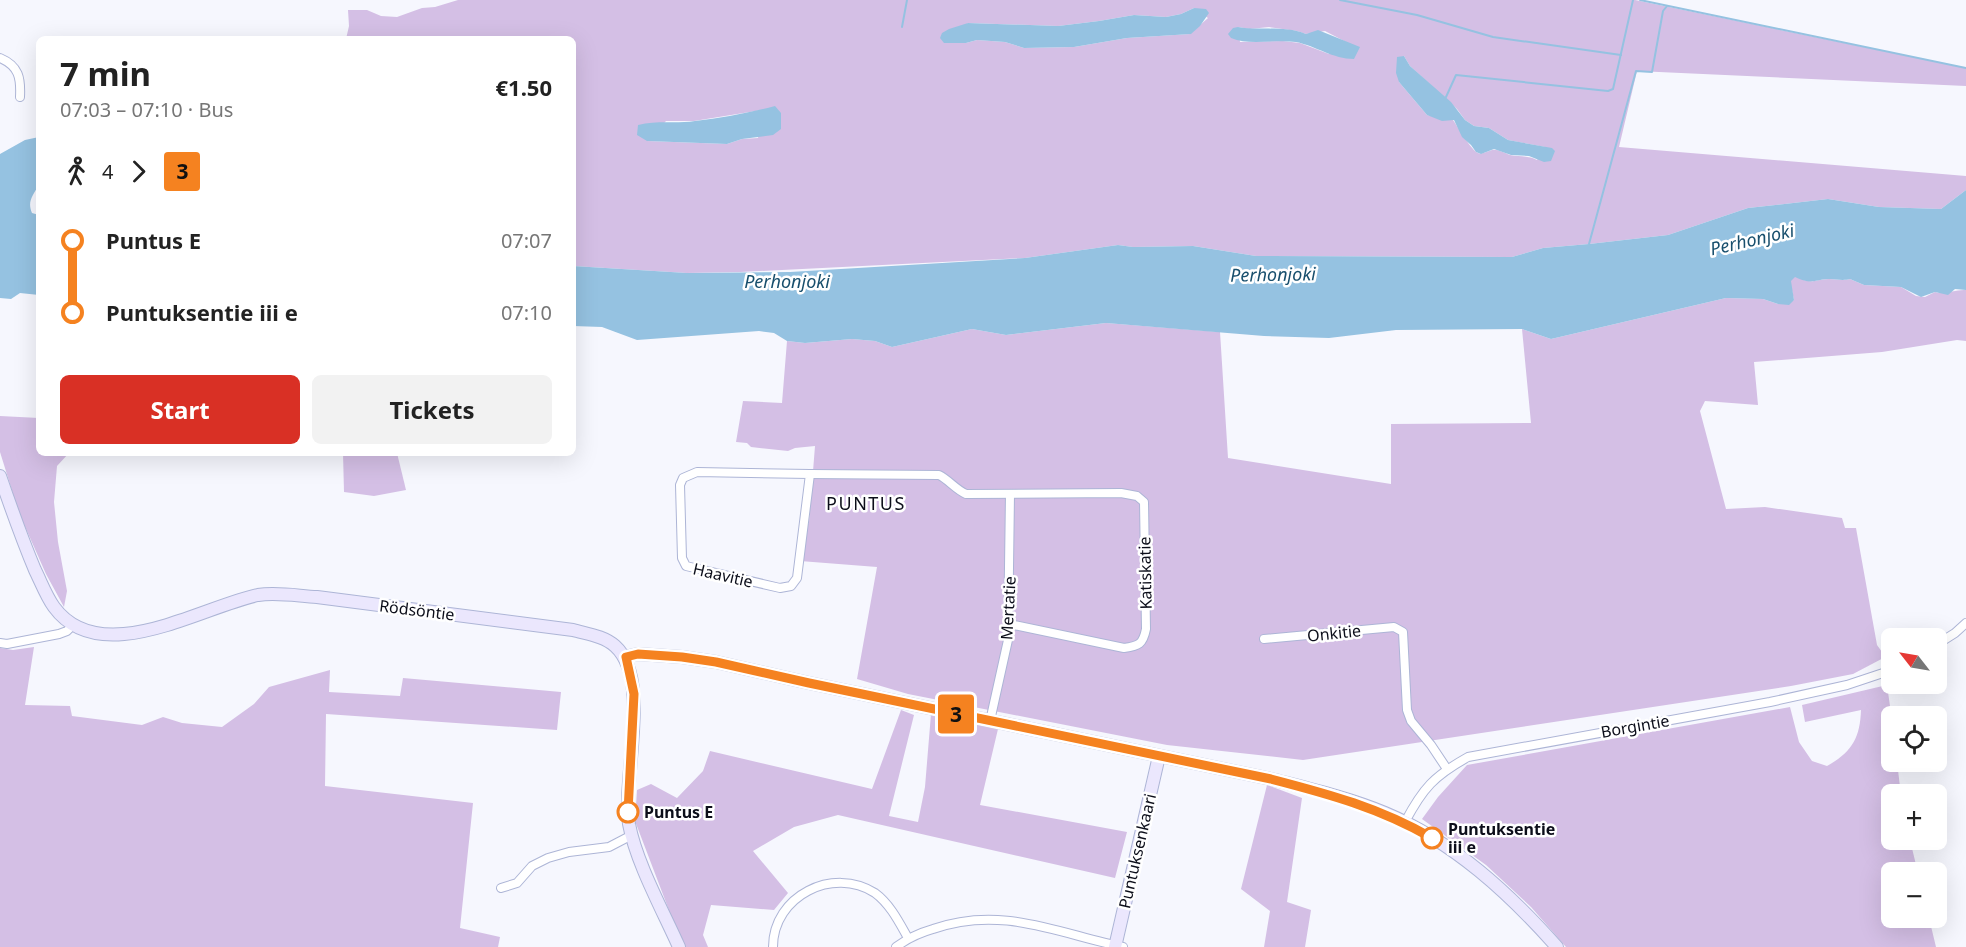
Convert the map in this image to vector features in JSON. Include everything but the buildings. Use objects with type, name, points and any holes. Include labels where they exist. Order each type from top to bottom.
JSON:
[{"type":"street","points":[[0,58],[12,64],[19,72],[20,97]]},
{"type":"street","name":"Haavitie","points":[[810,474],[797,578],[791,586],[780,588],[686,566],[682,558],[680,485],[683,478],[697,472],[939,475],[955,489],[966,494],[1010,494]]},
{"type":"street","name":"Rödsöntie","points":[[0,476],[22,540],[48,598],[55,609],[74,624],[96,633],[122,634],[168,626],[261,595],[276,594],[573,630],[607,640],[626,657]]},
{"type":"street","name":"Mertatie","points":[[990,721],[1008,639],[1010,494]]},
{"type":"street","name":"Katiskatie","points":[[1008,624],[1124,648],[1137,646],[1143,641],[1146,629],[1144,502],[1137,496],[1121,494],[1010,494]]},
{"type":"street","points":[[1947,638],[1966,623]]},
{"type":"street","points":[[0,643],[8,644],[67,631],[74,624]]},
{"type":"street","name":"Onkitie","points":[[1264,639],[1394,627],[1403,632],[1407,710],[1411,721],[1447,769]]},
{"type":"street","points":[[679,947],[632,835],[628,812],[634,694],[626,657],[638,654],[716,662],[1271,779],[1334,795],[1406,822],[1464,859],[1507,893],[1557,947]]},
{"type":"street","name":"Borgintie","points":[[1406,822],[1420,794],[1447,769],[1468,757],[1770,702],[1847,685],[1881,674]]},
{"type":"street","name":"Puntuksenkaari","points":[[1118,946],[1159,756]]},
{"type":"street","points":[[501,888],[517,883],[532,866],[548,858],[569,852],[609,847],[632,835]]},
{"type":"street","points":[[773,947],[776,929],[795,899],[821,884],[834,883],[849,884],[873,892],[889,907],[908,938]]},
{"type":"street","points":[[896,947],[908,938],[944,925],[981,918],[1020,922],[1118,946]]},
{"type":"shaded area","points":[[458,0],[1635,0],[1966,68],[1966,86],[1637,71],[1619,147],[1966,176],[1966,190],[1941,209],[1879,207],[1828,199],[1748,208],[1668,235],[1543,248],[1512,257],[1256,256],[1193,246],[1118,245],[1025,258],[740,272],[687,273],[576,266],[576,36],[347,36],[349,26],[348,10],[367,10],[381,16],[397,17],[422,8],[435,7]],"holes":[[[1194,8],[1208,18],[1190,34],[1127,38],[1074,47],[1024,48],[1005,42],[977,40],[966,43],[944,43],[968,23],[1058,26],[1134,15],[1166,17]],[[1238,27],[1250,29],[1269,27],[1306,34],[1325,31],[1346,42],[1329,54],[1300,43],[1240,42]],[[1404,56],[1410,66],[1474,126],[1489,128],[1508,140],[1545,147],[1537,160],[1496,150],[1478,153],[1468,143],[1453,120],[1427,115],[1399,82]],[[762,110],[758,138],[742,139],[727,144],[647,141],[666,121],[694,121]]]},
{"type":"shaded area","points":[[1795,276],[1809,281],[1850,279],[1864,285],[1901,287],[1916,296],[1925,297],[1935,292],[1966,290],[1966,341],[1957,340],[1882,352],[1754,362],[1758,405],[1705,401],[1700,411],[1726,509],[1765,507],[1842,518],[1845,528],[1856,528],[1881,659],[1853,674],[1791,686],[1303,760],[1167,745],[908,694],[857,679],[877,567],[800,561],[804,533],[809,522],[815,446],[788,451],[751,447],[747,443],[736,442],[743,401],[782,403],[787,341],[805,343],[852,339],[875,341],[892,347],[972,329],[1006,335],[1106,323],[1220,332],[1228,458],[1391,484],[1391,424],[1531,423],[1522,329],[1551,339],[1726,298],[1763,299],[1778,304],[1794,300],[1790,281]]},
{"type":"shaded area","points":[[0,416],[36,418],[36,456],[66,456],[57,466],[54,502],[58,542],[67,591],[64,607],[46,574],[19,513],[0,452]]},
{"type":"shaded area","points":[[343,456],[398,456],[406,490],[374,496],[344,492]]},
{"type":"shaded area","points":[[34,647],[25,705],[70,706],[72,716],[142,725],[163,717],[182,723],[222,727],[254,704],[269,687],[330,670],[329,692],[400,696],[403,678],[561,692],[557,730],[326,714],[325,786],[473,803],[460,928],[500,937],[498,947],[0,947],[0,648],[13,650]]},
{"type":"shaded area","points":[[1881,686],[1881,694],[1888,694],[1890,706],[1881,706],[1881,772],[1898,772],[1900,784],[1881,784],[1881,850],[1912,850],[1915,862],[1881,862],[1881,928],[1931,928],[1936,947],[1566,947],[1531,907],[1486,865],[1422,819],[1467,765],[1790,707],[1799,742],[1812,761],[1827,766],[1843,755],[1853,743],[1859,729],[1861,710],[1805,722],[1802,705]]},
{"type":"shaded area","points":[[901,710],[914,715],[889,816],[918,822],[925,787],[931,714],[998,729],[980,805],[1127,832],[1115,878],[838,815],[794,827],[753,851],[788,893],[774,910],[711,905],[703,935],[708,947],[683,947],[635,821],[637,790],[651,784],[677,798],[703,771],[710,751],[872,789]]},
{"type":"shaded area","points":[[1267,785],[1302,798],[1287,902],[1311,910],[1305,947],[1264,947],[1270,911],[1241,889]]},
{"type":"water","points":[[1194,8],[1206,9],[1209,13],[1191,34],[1127,38],[1074,47],[1024,48],[1005,42],[977,40],[966,43],[944,43],[940,38],[942,33],[949,29],[968,23],[1058,26],[1134,15],[1166,17]]},
{"type":"water","points":[[1233,28],[1280,29],[1306,34],[1318,30],[1360,47],[1354,59],[1332,55],[1296,42],[1246,42],[1231,38],[1228,34]]},
{"type":"water","points":[[1404,56],[1410,66],[1451,102],[1465,120],[1474,126],[1489,128],[1508,140],[1552,148],[1555,151],[1551,161],[1544,162],[1529,156],[1511,155],[1494,149],[1481,154],[1476,152],[1462,137],[1454,120],[1442,121],[1427,115],[1399,82],[1396,73],[1397,57]]},
{"type":"water","points":[[775,106],[781,113],[781,129],[773,135],[742,139],[727,144],[647,141],[637,135],[638,125],[705,120]]},
{"type":"water","points":[[36,138],[36,190],[30,205],[32,213],[36,214],[36,295],[20,293],[11,299],[0,298],[0,154],[25,140]]},
{"type":"water","name":"Perhonjoki","points":[[1966,190],[1966,290],[1955,289],[1948,295],[1935,292],[1921,297],[1901,287],[1864,285],[1850,279],[1809,281],[1795,277],[1791,281],[1794,300],[1789,305],[1763,299],[1726,298],[1551,339],[1522,329],[1396,330],[1329,338],[1264,336],[1106,323],[1006,335],[972,329],[892,347],[875,341],[852,339],[805,343],[787,341],[774,333],[759,331],[637,340],[602,327],[576,326],[576,266],[687,273],[790,272],[1025,258],[1118,245],[1193,246],[1256,256],[1512,257],[1543,248],[1668,235],[1748,208],[1828,199],[1879,207],[1941,209]]},
{"type":"waterway","points":[[902,27],[907,0]]},
{"type":"waterway","points":[[1340,0],[1417,15],[1493,37],[1621,55]]},
{"type":"waterway","points":[[1446,97],[1456,75],[1608,91],[1613,89],[1633,0]]},
{"type":"waterway","points":[[1640,0],[1966,68]]},
{"type":"waterway","points":[[1589,244],[1636,71],[1652,72],[1663,11],[1667,6]]},
{"type":"bus line","name":"3","points":[[628,812],[634,694],[626,657],[638,654],[716,662],[1271,779],[1334,795],[1385,813],[1406,822],[1432,838]]},
{"type":"place","name":"Puntus E","points":[[628,812]]},
{"type":"place","name":"Puntuksentie iii e","points":[[1432,838]]},
{"type":"district","name":"PUNTUS","points":[[866,503]]}]
